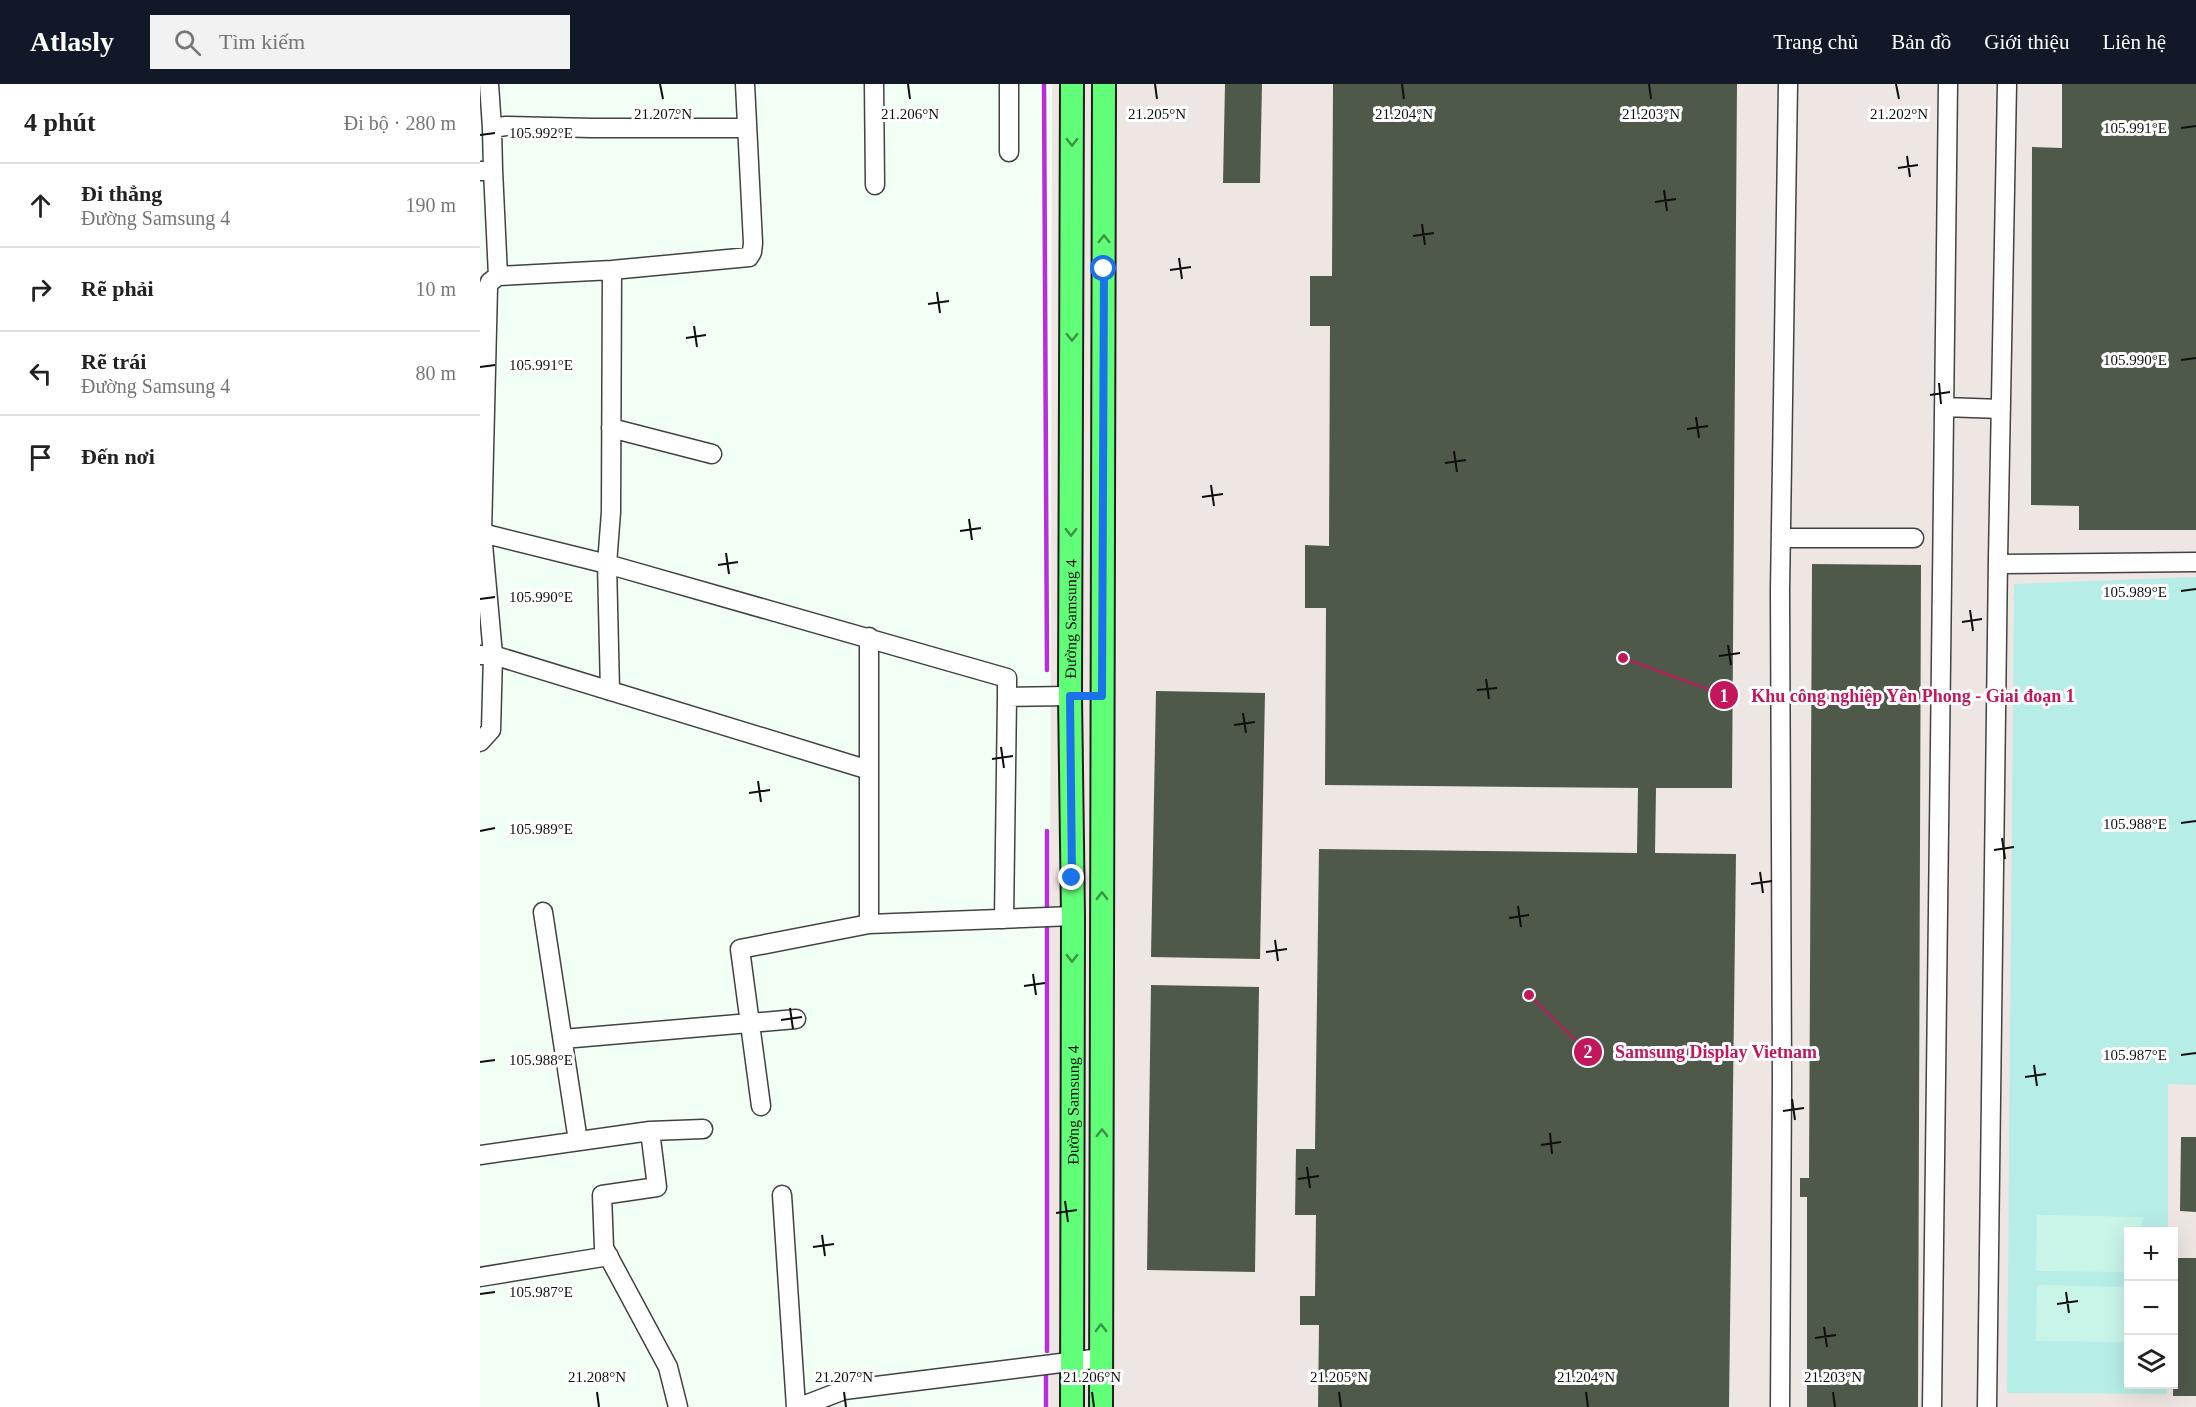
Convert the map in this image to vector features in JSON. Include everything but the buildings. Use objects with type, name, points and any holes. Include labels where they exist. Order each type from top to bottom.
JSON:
[{"type":"main road","name":"Đường Samsung 4","points":[[1072,84],[1070,696],[1072,1407]]},
{"type":"main road","name":"Đường Samsung 4","points":[[1101,1407],[1104,84]]},
{"type":"main road","points":[[1071,575],[1103,575]]},
{"type":"main road","points":[[1070,696],[1102,696]]},
{"type":"street","points":[[489,84],[492,128],[486,170],[498,276]]},
{"type":"street","points":[[480,742],[491,730],[481,533],[488,287],[490,282],[498,276],[612,270],[748,257],[752,252],[753,243],[745,84]]},
{"type":"street","points":[[874,84],[875,185]]},
{"type":"street","points":[[1009,84],[1009,152]]},
{"type":"street","points":[[1780,1407],[1781,538],[1788,84]]},
{"type":"street","points":[[1932,1407],[1948,84]]},
{"type":"street","points":[[1987,1407],[2007,84]]},
{"type":"street","points":[[492,128],[506,126],[746,128]]},
{"type":"street","points":[[610,691],[607,564],[611,512],[612,270]]},
{"type":"street","points":[[1944,407],[2001,409]]},
{"type":"street","points":[[611,428],[712,454]]},
{"type":"street","points":[[481,533],[607,564],[1007,678],[1004,919]]},
{"type":"street","points":[[1781,538],[1914,538]]},
{"type":"street","points":[[1998,564],[2196,562]]},
{"type":"street","points":[[869,637],[869,924]]},
{"type":"street","points":[[487,655],[869,771]]},
{"type":"street","points":[[1007,697],[1070,696]]},
{"type":"street","points":[[543,912],[578,1141]]},
{"type":"street","points":[[760,1106],[740,949],[869,924],[1072,916]]},
{"type":"street","points":[[563,1039],[796,1019]]},
{"type":"street","points":[[480,1155],[650,1131],[703,1129]]},
{"type":"street","points":[[650,1131],[657,1187],[602,1195],[604,1248],[668,1367],[678,1407]]},
{"type":"street","points":[[782,1195],[798,1407],[844,1390],[1101,1358]]},
{"type":"street","points":[[480,1277],[609,1256]]},
{"type":"shaded area","points":[[1052,84],[2196,84],[2196,1407],[1049,1407]]},
{"type":"shaded area","points":[[2196,577],[2196,1085],[2168,1084],[2168,1227],[2124,1227],[2124,1389],[2167,1389],[2167,1394],[2007,1393],[2014,584]]},
{"type":"shaded area","points":[[2037,1215],[2142,1217],[2142,1227],[2124,1227],[2124,1272],[2036,1271]]},
{"type":"shaded area","points":[[2037,1285],[2124,1287],[2124,1342],[2036,1341]]},
{"type":"waterway","points":[[1044,84],[1047,670]]},
{"type":"waterway","points":[[1047,831],[1047,907]]},
{"type":"waterway","points":[[1047,927],[1047,1351]]},
{"type":"waterway","points":[[1046,1369],[1046,1407]]},
{"type":"place","name":"Khu công nghiệp Yên Phong - Giai đoạn 1","points":[[1623,658]]},
{"type":"place","name":"Samsung Display Vietnam","points":[[1529,995]]},
{"type":"route","points":[[1072,878],[1070,696],[1102,696],[1104,269]]}]
